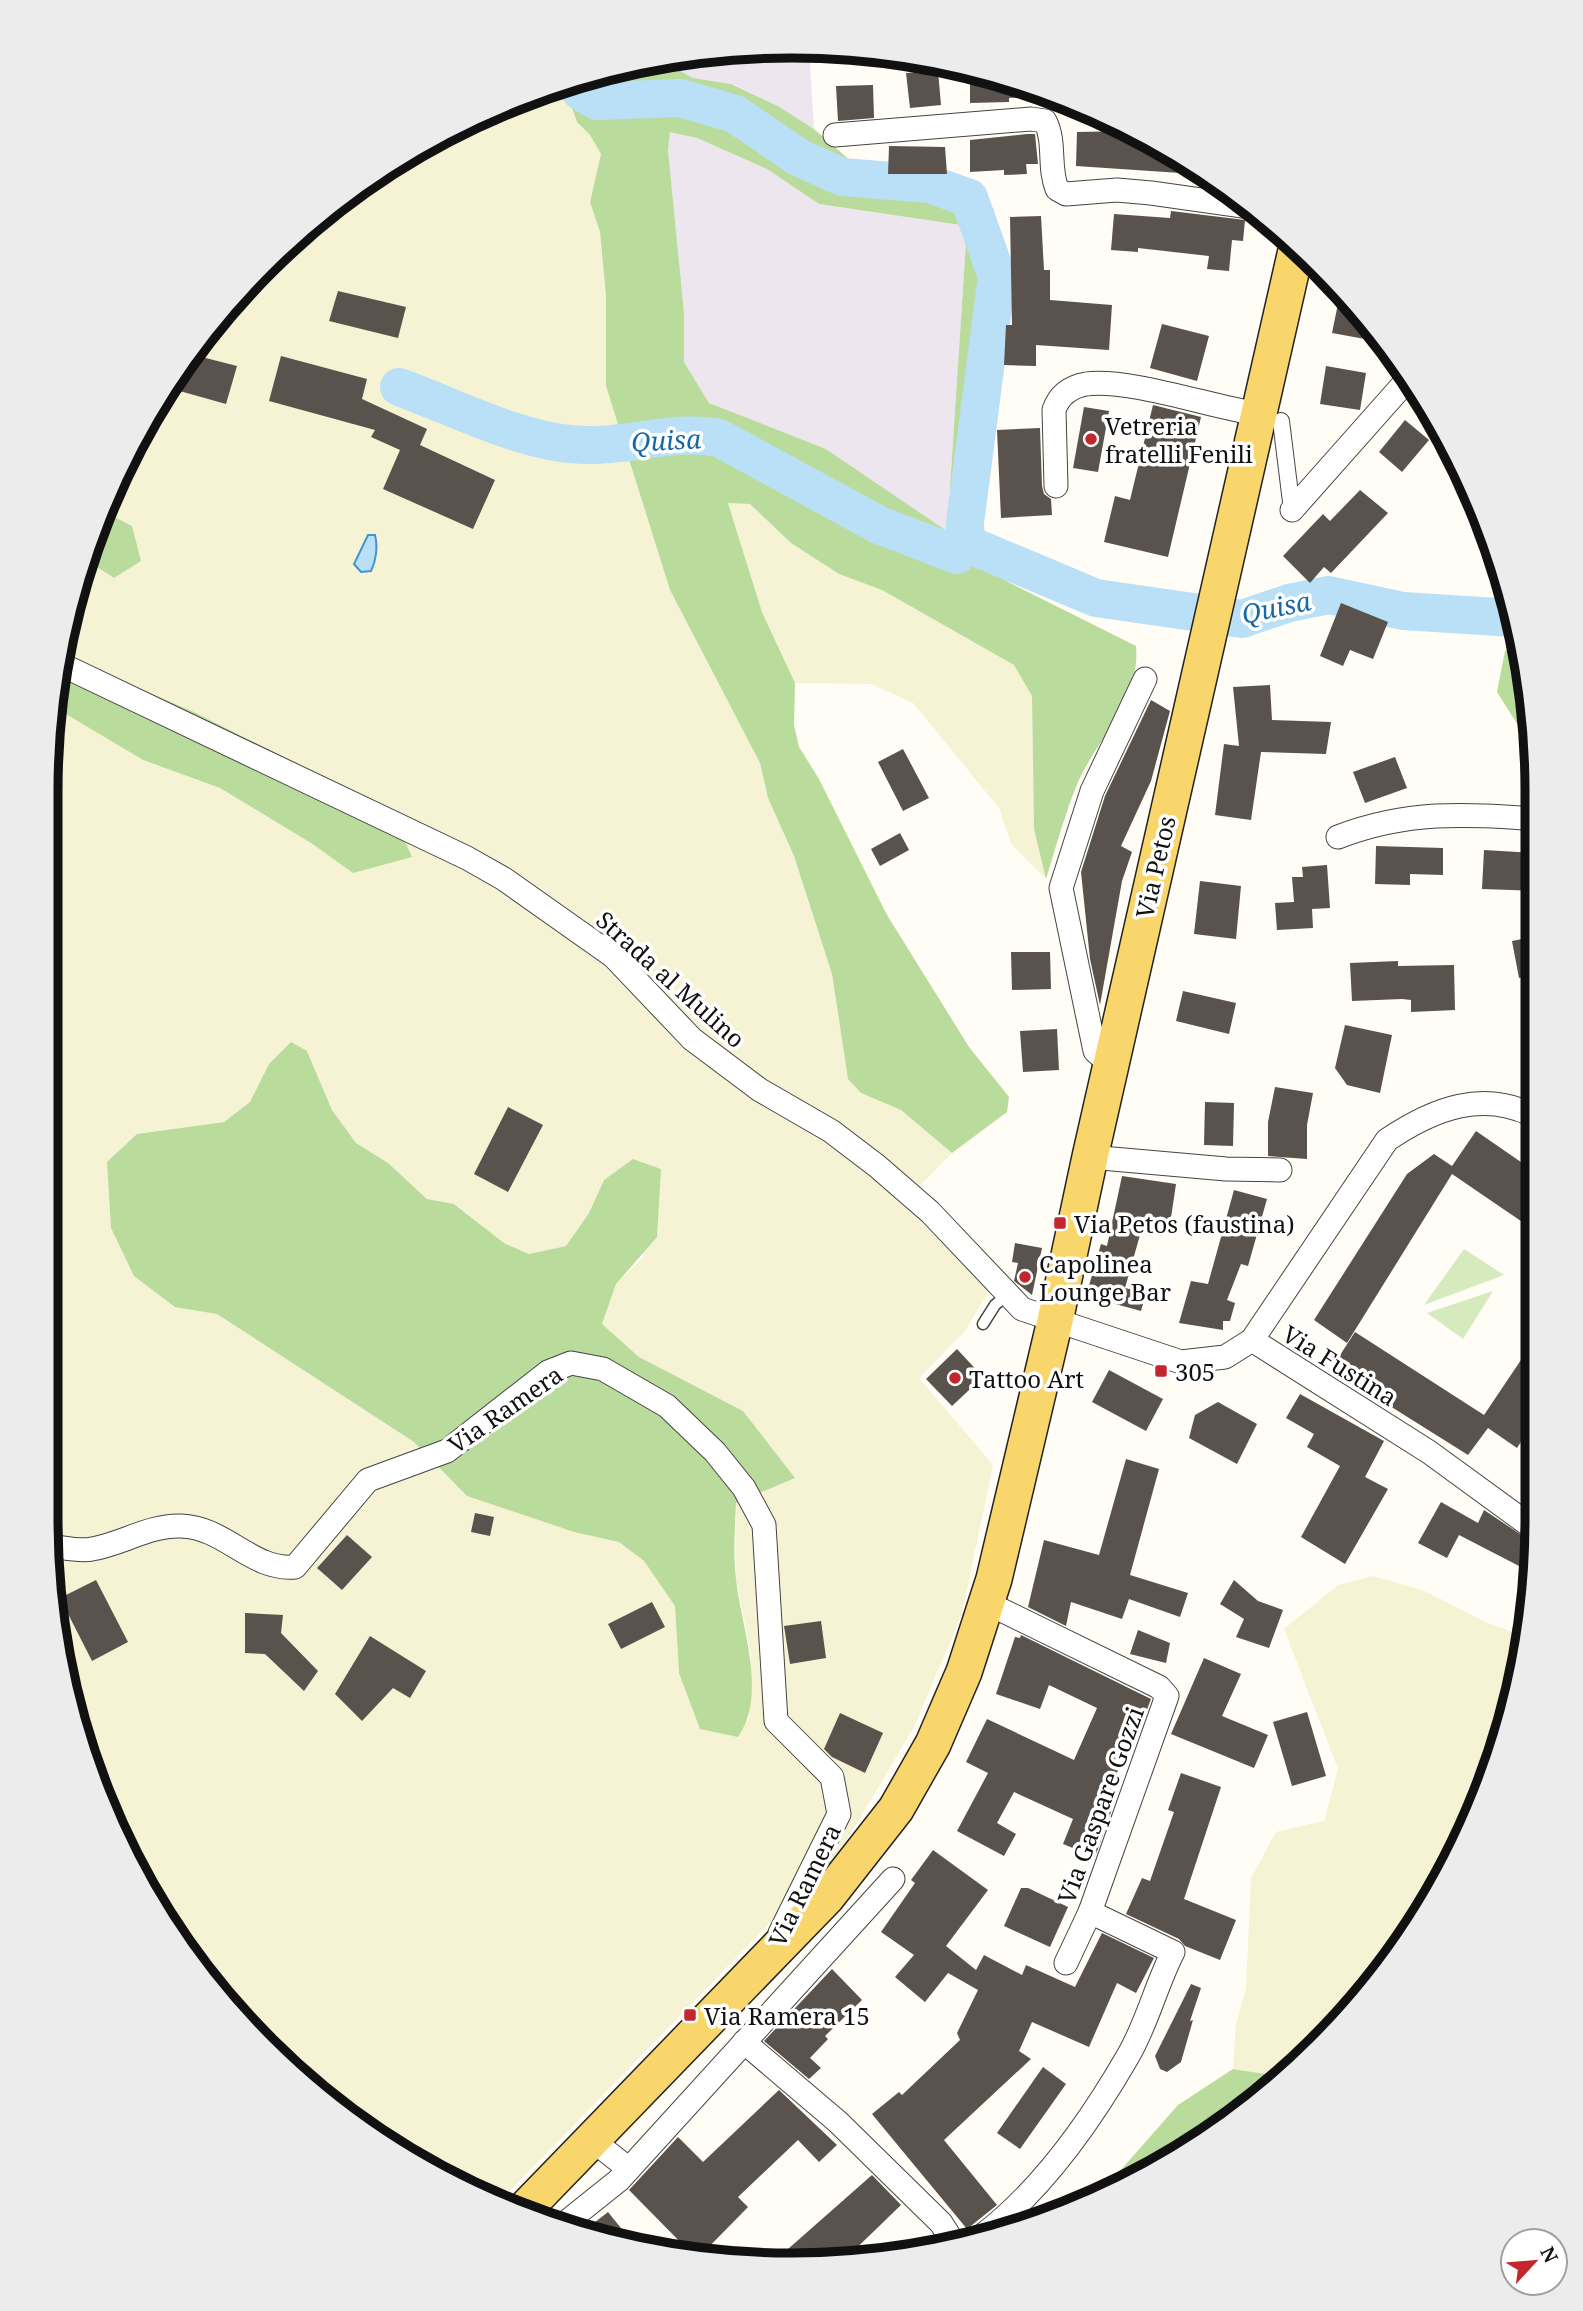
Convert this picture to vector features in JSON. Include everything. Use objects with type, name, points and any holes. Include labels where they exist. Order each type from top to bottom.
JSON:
[{"type":"main road","name":"Via Petos","points":[[1055,1321],[1110,1064],[1222,573],[1270,417],[1295,259]]},
{"type":"main road","name":"Via Ramera","points":[[530,2204],[827,1897],[896,1808],[933,1744],[950,1708],[987,1603],[1055,1321]]},
{"type":"street","points":[[835,135],[1031,119],[1045,121],[1050,132],[1052,177],[1056,189],[1066,194],[1117,190],[1232,205]]},
{"type":"street","points":[[1056,486],[1054,410],[1058,399],[1071,389],[1086,384],[1115,385],[1270,417],[1292,510]]},
{"type":"street","points":[[1292,510],[1403,385]]},
{"type":"street","name":"Strada al Mulino","points":[[69,668],[504,878],[613,956],[692,1039],[760,1090],[831,1131],[877,1166],[930,1212],[1022,1309],[1055,1321]]},
{"type":"street","points":[[1110,1064],[1096,1051],[1061,888],[1092,790],[1145,679]]},
{"type":"street","points":[[1338,838],[1414,816],[1442,813],[1525,818]]},
{"type":"street","points":[[1252,1340],[1387,1140],[1418,1119],[1451,1107],[1472,1103],[1505,1104],[1525,1112]]},
{"type":"street","points":[[1090,1157],[1226,1169],[1280,1170]]},
{"type":"street","name":"Via Fustina","points":[[1055,1321],[1181,1362],[1225,1357],[1252,1340],[1429,1452],[1525,1522]]},
{"type":"street","name":"Via Ramera","points":[[59,1547],[91,1550],[142,1532],[182,1526],[222,1536],[253,1558],[277,1569],[295,1567],[368,1480],[447,1451],[548,1373],[571,1363],[603,1368],[667,1406],[715,1452],[744,1488],[764,1524],[776,1721],[832,1777],[839,1814],[764,1964]]},
{"type":"street","name":"Via Gaspare Gozzi","points":[[987,1603],[1159,1687],[1167,1696],[1090,1913],[1066,1963]]},
{"type":"street","name":"Via Ramera","points":[[571,2218],[624,2175],[893,1879]]},
{"type":"street","points":[[1000,2222],[1017,2209],[1068,2147],[1129,2055],[1173,1952],[1090,1913]]},
{"type":"street","points":[[744,2042],[838,2122],[940,2223],[949,2236]]},
{"type":"street","points":[[592,2140],[624,2175]]},
{"type":"lane","points":[[984,1324],[995,1305],[1008,1294]]},
{"type":"shaded area","points":[[810,58],[814,129],[778,106],[732,84],[693,78],[674,68],[744,59]]},
{"type":"shaded area","points":[[565,94],[568,97],[577,122],[590,135],[601,154],[590,202],[600,232],[606,296],[606,386],[670,590],[760,763],[768,798],[794,856],[832,974],[848,1079],[861,1093],[901,1110],[952,1153],[917,1189],[990,1289],[965,1331],[919,1378],[993,1465],[962,1614],[914,1727],[841,1850],[506,2195],[425,2155],[345,2102],[273,2038],[209,1966],[181,1927],[133,1844],[97,1755],[72,1663],[59,1567],[58,1520],[58,792],[62,712],[143,760],[220,788],[311,843],[353,873],[101,673],[70,659],[94,565],[114,578],[132,526],[112,516],[133,467],[156,425],[209,345],[273,273],[345,209],[425,156],[467,133],[511,114]],"holes":[[[307,1051],[332,1110],[356,1143],[388,1163],[427,1199],[455,1204],[504,1243],[529,1254],[566,1246],[589,1213],[604,1180],[644,1256],[616,1284],[602,1324],[639,1357],[743,1411],[794,1478],[736,1503],[736,1578],[751,1655],[749,1721],[679,1673],[675,1606],[644,1561],[619,1542],[574,1532],[467,1496],[414,1442],[217,1314],[137,1134],[224,1122],[250,1102],[269,1065]]]},
{"type":"shaded area","points":[[670,131],[697,138],[767,169],[819,204],[967,226],[950,487],[954,537],[826,449],[709,403],[684,362],[684,312],[668,150]]},
{"type":"shaded area","points":[[728,502],[750,504],[791,543],[839,574],[882,590],[1014,665],[1032,695],[1034,829],[1046,879],[1011,844],[999,808],[913,703],[871,684],[795,683],[762,612]]},
{"type":"shaded area","points":[[1373,1576],[1425,1591],[1488,1623],[1516,1633],[1511,1663],[1486,1755],[1469,1800],[1449,1836],[1450,1844],[1402,1927],[1343,2003],[1275,2071],[1270,2075],[1233,2069],[1236,2024],[1246,1988],[1251,1878],[1276,1832],[1324,1821],[1338,1769],[1284,1629],[1338,1585]]},
{"type":"green space","points":[[674,68],[693,78],[731,84],[778,106],[814,129],[867,175],[960,188],[994,209],[1000,297],[968,524],[973,538],[1008,582],[1136,646],[1132,684],[1117,717],[1078,782],[1046,879],[1034,829],[1032,696],[1014,665],[882,590],[839,574],[791,543],[750,504],[728,503],[762,612],[795,683],[794,725],[799,747],[819,779],[887,915],[969,1047],[1009,1097],[1007,1112],[952,1153],[901,1110],[861,1093],[848,1079],[832,974],[794,856],[768,798],[760,763],[670,590],[606,386],[606,296],[600,232],[590,202],[601,154],[590,135],[577,122],[565,94],[602,83]],"holes":[[[670,132],[697,138],[767,169],[819,204],[967,226],[950,487],[954,536],[826,449],[709,403],[684,362],[684,312],[668,150]]]},
{"type":"green space","points":[[112,516],[132,526],[141,561],[114,578],[94,565]]},
{"type":"green space","points":[[1511,648],[1523,731],[1497,692],[1505,651]]},
{"type":"green space","points":[[70,659],[194,712],[379,806],[398,826],[412,857],[353,873],[311,843],[220,788],[143,760],[62,712]]},
{"type":"green space","points":[[291,1042],[307,1051],[332,1110],[356,1143],[388,1163],[427,1199],[454,1204],[504,1243],[529,1254],[566,1246],[589,1213],[604,1180],[633,1159],[661,1169],[657,1237],[616,1284],[602,1324],[639,1357],[743,1411],[795,1478],[736,1503],[735,1570],[752,1681],[747,1720],[738,1737],[700,1729],[679,1673],[675,1606],[644,1561],[619,1542],[574,1532],[467,1496],[414,1442],[217,1314],[175,1307],[134,1276],[111,1228],[107,1162],[137,1134],[224,1122],[250,1102],[269,1064]]},
{"type":"green space","points":[[1464,1249],[1504,1275],[1424,1305]]},
{"type":"green space","points":[[1493,1291],[1463,1339],[1427,1313]]},
{"type":"green space","points":[[1465,1809],[1451,1843],[1449,1836]]},
{"type":"green space","points":[[1233,2069],[1270,2075],[1199,2130],[1112,2180],[1178,2105]]},
{"type":"water","points":[[368,535],[375,535],[375,558],[371,571],[361,572],[354,564]]},
{"type":"building","points":[[906,73],[938,73],[941,105],[910,108]]},
{"type":"building","points":[[970,80],[1027,97],[1009,98],[1009,102],[970,103]]},
{"type":"building","points":[[873,85],[874,118],[838,121],[836,86]]},
{"type":"building","points":[[1112,131],[1187,173],[1076,166],[1077,132]]},
{"type":"building","points":[[1035,134],[1038,164],[1026,164],[1027,174],[1004,175],[1004,170],[970,172],[970,140]]},
{"type":"building","points":[[889,146],[945,147],[947,174],[888,174]]},
{"type":"building","points":[[1171,211],[1245,220],[1243,241],[1232,240],[1229,271],[1207,269],[1209,256],[1138,248],[1138,252],[1111,250],[1114,214],[1170,218]]},
{"type":"building","points":[[1041,216],[1044,270],[1050,270],[1050,300],[1112,305],[1109,350],[1036,345],[1036,366],[1004,365],[1006,325],[1012,325],[1010,217]]},
{"type":"building","points":[[338,291],[406,307],[398,338],[329,321]]},
{"type":"building","points":[[1338,303],[1370,340],[1332,333]]},
{"type":"building","points":[[1162,324],[1209,336],[1197,381],[1150,368]]},
{"type":"building","points":[[281,356],[367,379],[362,399],[427,429],[420,445],[495,480],[473,529],[383,489],[400,450],[371,437],[375,430],[269,401]]},
{"type":"building","points":[[201,357],[237,366],[226,404],[177,390]]},
{"type":"building","points":[[1326,366],[1366,373],[1360,410],[1320,404]]},
{"type":"building","points":[[1153,405],[1201,417],[1168,557],[1104,542],[1115,496],[1130,500]]},
{"type":"building","name":"Vetreria fratelli Fenili","points":[[1084,407],[1109,411],[1098,472],[1073,468]]},
{"type":"building","points":[[1405,420],[1429,440],[1402,472],[1379,452]]},
{"type":"building","points":[[1040,428],[1042,486],[1044,494],[1051,499],[1052,515],[1001,518],[997,430]]},
{"type":"building","points":[[1360,490],[1388,513],[1331,573],[1324,567],[1310,583],[1283,556],[1323,514],[1330,521]]},
{"type":"building","points":[[1341,603],[1388,622],[1373,659],[1350,650],[1343,666],[1320,656]]},
{"type":"building","points":[[1270,685],[1272,720],[1331,722],[1326,754],[1261,752],[1251,820],[1215,815],[1224,744],[1239,746],[1233,687]]},
{"type":"building","points":[[1151,700],[1170,711],[1151,781],[1121,846],[1132,852],[1122,881],[1100,1005],[1090,959],[1081,872],[1105,796]]},
{"type":"building","points":[[903,749],[929,798],[903,811],[878,762]]},
{"type":"building","points":[[1395,757],[1407,788],[1365,803],[1353,772]]},
{"type":"building","points":[[900,833],[909,850],[880,866],[871,849]]},
{"type":"building","points":[[1376,846],[1443,848],[1443,875],[1410,874],[1410,885],[1375,884]]},
{"type":"building","points":[[1484,850],[1525,852],[1525,891],[1482,889]]},
{"type":"building","points":[[1327,865],[1330,908],[1312,909],[1313,928],[1277,930],[1275,903],[1294,902],[1292,877],[1303,877],[1302,867]]},
{"type":"building","points":[[1200,881],[1241,886],[1236,939],[1194,934]]},
{"type":"building","points":[[1525,938],[1525,977],[1519,978],[1512,941]]},
{"type":"building","points":[[1011,952],[1050,952],[1051,989],[1012,990]]},
{"type":"building","points":[[1398,961],[1398,966],[1454,965],[1455,1010],[1411,1012],[1411,1000],[1402,999],[1352,1001],[1350,963]]},
{"type":"building","points":[[1183,991],[1236,1003],[1229,1034],[1176,1021]]},
{"type":"building","points":[[1345,1025],[1392,1035],[1380,1093],[1347,1085],[1335,1068]]},
{"type":"building","points":[[1057,1029],[1059,1070],[1023,1072],[1020,1031]]},
{"type":"building","points":[[1275,1087],[1313,1093],[1307,1125],[1307,1159],[1268,1156],[1268,1122]]},
{"type":"building","points":[[1205,1102],[1234,1103],[1233,1146],[1204,1145]]},
{"type":"building","points":[[508,1107],[543,1125],[508,1192],[474,1174]]},
{"type":"building","points":[[1476,1131],[1525,1165],[1525,1224],[1452,1174],[1347,1343],[1314,1320],[1407,1174],[1434,1154],[1452,1166]]},
{"type":"building","points":[[1122,1176],[1176,1184],[1169,1231],[1142,1228],[1125,1288],[1146,1293],[1141,1311],[1086,1296],[1101,1244],[1107,1246]]},
{"type":"building","points":[[1234,1190],[1267,1199],[1248,1266],[1241,1264],[1227,1300],[1235,1303],[1230,1321],[1223,1321],[1223,1330],[1179,1323],[1191,1281],[1208,1284]]},
{"type":"building","name":"Capolinea Lounge Bar","points":[[1015,1243],[1042,1248],[1032,1295],[1014,1281],[1018,1263],[1012,1262]]},
{"type":"building","points":[[1355,1332],[1484,1415],[1525,1354],[1525,1436],[1517,1448],[1488,1428],[1468,1455],[1331,1369]]},
{"type":"building","name":"Tattoo Art","points":[[957,1349],[983,1377],[952,1406],[926,1379]]},
{"type":"building","points":[[1109,1370],[1163,1399],[1146,1431],[1092,1402]]},
{"type":"building","points":[[1300,1394],[1384,1441],[1365,1477],[1388,1489],[1345,1564],[1301,1537],[1340,1466],[1307,1447],[1314,1434],[1286,1418]]},
{"type":"building","points":[[1218,1402],[1257,1424],[1237,1464],[1189,1438],[1195,1415]]},
{"type":"building","points":[[1126,1459],[1159,1469],[1130,1575],[1188,1593],[1180,1617],[1129,1599],[1122,1619],[1071,1602],[1066,1626],[1028,1607],[1044,1540],[1099,1555]]},
{"type":"building","points":[[1441,1502],[1478,1523],[1484,1510],[1525,1537],[1524,1568],[1459,1535],[1447,1558],[1418,1543]]},
{"type":"building","points":[[475,1513],[494,1517],[490,1536],[471,1532]]},
{"type":"building","points":[[347,1535],[372,1557],[342,1590],[317,1568]]},
{"type":"building","points":[[96,1580],[128,1642],[92,1661],[63,1604],[62,1597]]},
{"type":"building","points":[[1234,1580],[1258,1601],[1283,1610],[1269,1648],[1236,1637],[1244,1619],[1220,1604]]},
{"type":"building","points":[[652,1602],[665,1627],[621,1649],[608,1624]]},
{"type":"building","points":[[245,1613],[283,1615],[281,1633],[318,1671],[304,1691],[265,1654],[245,1653]]},
{"type":"building","points":[[821,1621],[826,1658],[790,1664],[784,1626]]},
{"type":"building","points":[[1138,1630],[1170,1643],[1166,1663],[1130,1654]]},
{"type":"building","points":[[1021,1635],[1151,1699],[1129,1756],[1125,1754],[1110,1789],[1118,1792],[1095,1857],[1063,1844],[1073,1819],[1014,1792],[997,1823],[1016,1834],[1004,1856],[957,1831],[988,1773],[966,1762],[987,1719],[1074,1760],[1097,1708],[1049,1685],[1040,1709],[996,1694],[1015,1637],[1020,1638]]},
{"type":"building","points":[[370,1636],[426,1671],[410,1698],[393,1688],[362,1721],[335,1694]]},
{"type":"building","points":[[1204,1658],[1241,1674],[1222,1716],[1268,1735],[1254,1768],[1171,1734]]},
{"type":"building","points":[[1307,1712],[1326,1776],[1292,1786],[1273,1722]]},
{"type":"building","points":[[840,1713],[883,1733],[865,1773],[832,1757],[824,1749]]},
{"type":"building","points":[[1181,1773],[1221,1787],[1184,1899],[1236,1920],[1220,1960],[1185,1946],[1179,1939],[1126,1914],[1142,1878],[1150,1881],[1174,1812],[1168,1810]]},
{"type":"building","points":[[933,1850],[988,1890],[946,1946],[976,1970],[984,1955],[1022,1975],[1026,1965],[1075,1987],[1102,1933],[1154,1958],[1136,1993],[1117,1983],[1089,2047],[1032,2022],[1019,2051],[1031,2059],[944,2140],[997,2205],[967,2229],[872,2114],[899,2092],[902,2095],[960,2040],[957,2033],[978,1990],[948,1973],[925,2002],[895,1977],[914,1955],[881,1932],[915,1883],[911,1880]]},
{"type":"building","points":[[1021,1888],[1028,1888],[1068,1907],[1050,1947],[1004,1926]]},
{"type":"building","points":[[832,1969],[862,2000],[825,2036],[828,2039],[810,2058],[821,2068],[809,2079],[764,2041]]},
{"type":"building","points":[[1191,1984],[1201,1988],[1190,2021],[1193,2020],[1181,2062],[1167,2072],[1160,2069],[1155,2056]]},
{"type":"building","points":[[1043,2067],[1066,2084],[1020,2149],[997,2133]]},
{"type":"building","points":[[779,2090],[837,2145],[819,2162],[798,2140],[738,2197],[748,2207],[708,2248],[683,2245],[629,2190],[678,2137],[703,2162]]},
{"type":"building","points":[[872,2175],[901,2205],[854,2250],[791,2253],[788,2249]]},
{"type":"building","points":[[608,2212],[625,2234],[602,2228],[592,2225]]},
{"type":"waterway","points":[[579,90],[597,101],[680,98],[735,114],[798,157],[842,177],[930,184],[969,198],[997,276],[965,523],[966,542]]},
{"type":"waterway","name":"Quisa","points":[[399,387],[490,423],[561,443],[601,445],[668,437],[719,438],[879,525],[957,555]]},
{"type":"waterway","name":"Quisa","points":[[965,543],[1096,598],[1242,619],[1289,603],[1329,595],[1403,611],[1504,617]]},
{"type":"place","name":"Vetreria fratelli Fenili","points":[[1091,439]]},
{"type":"place","name":"Via Petos (faustina)","points":[[1060,1223]]},
{"type":"place","name":"Capolinea Lounge Bar","points":[[1025,1277]]},
{"type":"place","name":"305","points":[[1161,1371]]},
{"type":"place","name":"Tattoo Art","points":[[955,1378]]},
{"type":"place","name":"Via Ramera 15","points":[[690,2015]]}]
